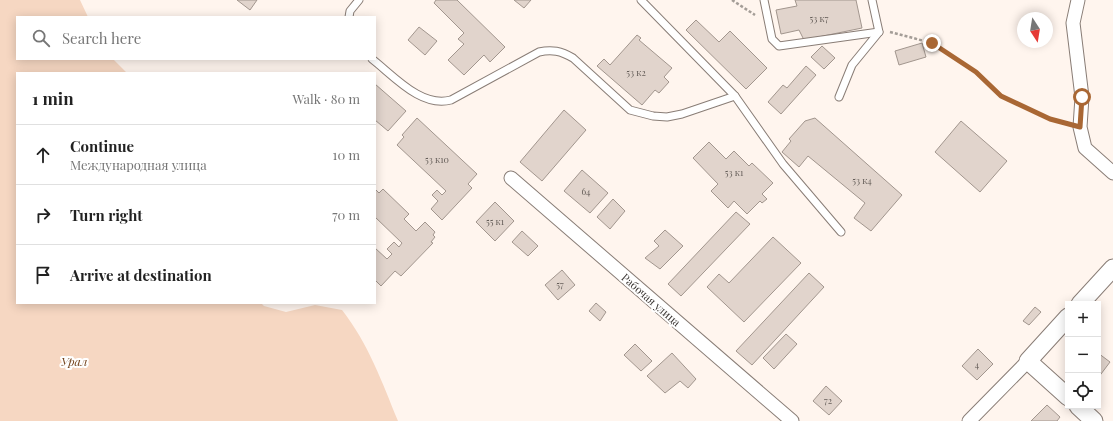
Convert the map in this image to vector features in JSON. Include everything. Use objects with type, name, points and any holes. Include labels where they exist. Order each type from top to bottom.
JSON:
[{"type":"street","points":[[1078,0],[1073,23],[1082,97],[1080,127],[1085,148],[1113,173]]},
{"type":"street","name":"Рабочая улица","points":[[511,178],[792,421]]},
{"type":"street","points":[[1083,301],[1113,268]]},
{"type":"street","points":[[969,421],[1028,361],[1065,320]]},
{"type":"street","points":[[1028,361],[1065,394]]},
{"type":"street","points":[[1081,409],[1094,421]]},
{"type":"lane","points":[[348,16],[350,11],[359,0]]},
{"type":"lane","points":[[641,0],[735,96],[783,164],[841,232]]},
{"type":"lane","points":[[764,0],[774,43],[784,47],[879,32]]},
{"type":"lane","points":[[872,0],[879,32]]},
{"type":"lane","points":[[839,97],[852,65],[879,32]]},
{"type":"lane","points":[[373,60],[418,95],[432,101],[442,102],[451,100],[539,52],[549,50],[562,52],[573,58],[630,110],[653,116],[667,117],[682,114],[735,96]]},
{"type":"path","points":[[732,0],[769,24]]},
{"type":"path","points":[[879,32],[895,33],[932,43],[976,72],[1001,96],[1050,119],[1080,127]]},
{"type":"water","name":"Урал","points":[[0,0],[80,0],[88,16],[16,16],[16,60],[114,60],[126,72],[16,72],[16,304],[262,304],[264,306],[286,312],[315,305],[342,310],[367,349],[398,421],[0,421]]},
{"type":"building","points":[[237,0],[257,0],[250,10]]},
{"type":"building","points":[[436,0],[457,0],[505,47],[490,62],[484,55],[464,75],[448,60],[464,44],[458,39],[464,33],[434,3]]},
{"type":"building","points":[[514,0],[531,0],[524,8]]},
{"type":"building","points":[[795,0],[856,0],[862,28],[804,40],[799,30],[781,34],[776,10],[797,6]]},
{"type":"building","points":[[696,20],[719,42],[730,31],[767,68],[746,89],[686,30]]},
{"type":"building","points":[[419,27],[437,41],[425,55],[408,40]]},
{"type":"building","points":[[637,35],[641,38],[639,40],[672,68],[664,77],[669,82],[659,93],[655,90],[642,105],[597,66],[604,59],[610,65]]},
{"type":"building","points":[[922,43],[926,57],[899,65],[895,51]]},
{"type":"building","points":[[822,46],[835,58],[824,69],[811,57]]},
{"type":"building","points":[[806,66],[816,75],[781,114],[768,102],[783,85],[787,88]]},
{"type":"building","points":[[376,85],[406,111],[388,131],[376,121]]},
{"type":"building","points":[[564,110],[586,130],[542,181],[520,162]]},
{"type":"building","points":[[417,118],[477,174],[468,184],[472,188],[442,220],[431,209],[438,201],[432,195],[437,190],[442,195],[446,191],[397,145],[404,137],[402,135]]},
{"type":"building","points":[[815,118],[902,195],[871,231],[854,218],[865,203],[808,156],[799,167],[782,152],[791,141],[789,139],[805,121]]},
{"type":"building","points":[[961,121],[1007,161],[980,192],[935,152]]},
{"type":"building","points":[[709,142],[726,159],[734,151],[749,166],[752,163],[773,183],[762,194],[767,199],[762,203],[760,201],[747,214],[734,201],[728,208],[711,191],[718,184],[693,158]]},
{"type":"building","points":[[582,170],[608,193],[590,213],[564,191]]},
{"type":"building","points":[[383,189],[409,214],[404,219],[416,231],[425,222],[435,232],[433,235],[435,237],[431,242],[433,243],[401,276],[395,271],[381,286],[376,281],[376,249],[387,259],[392,254],[387,249],[394,242],[399,247],[402,243],[376,218],[376,190],[379,193]]},
{"type":"building","points":[[613,199],[625,211],[610,229],[597,217]]},
{"type":"building","points":[[495,202],[514,221],[495,241],[476,222]]},
{"type":"building","points":[[736,212],[750,224],[681,296],[668,284]]},
{"type":"building","points":[[665,230],[683,246],[660,269],[645,258],[659,246],[654,241]]},
{"type":"building","points":[[522,231],[538,246],[528,256],[512,242]]},
{"type":"building","points":[[773,237],[801,263],[744,322],[707,287],[719,274],[729,283]]},
{"type":"building","points":[[562,270],[575,285],[558,300],[545,285]]},
{"type":"building","points":[[809,273],[824,287],[752,365],[736,351]]},
{"type":"building","points":[[596,303],[606,312],[600,321],[589,311]]},
{"type":"building","points":[[1035,307],[1041,312],[1029,325],[1023,321]]},
{"type":"building","points":[[786,334],[797,344],[774,369],[763,358]]},
{"type":"building","points":[[635,344],[652,361],[641,371],[624,355]]},
{"type":"building","points":[[978,349],[993,364],[977,380],[962,366]]},
{"type":"building","points":[[672,353],[696,379],[688,388],[680,381],[665,393],[647,376]]},
{"type":"building","points":[[1101,355],[1110,362],[1101,374]]},
{"type":"building","points":[[826,386],[842,401],[829,415],[813,401]]},
{"type":"building","points":[[1047,405],[1060,417],[1057,421],[1031,421]]},
{"type":"route","points":[[932,43],[976,72],[1001,96],[1050,119],[1080,127],[1079,119],[1082,97]]}]
